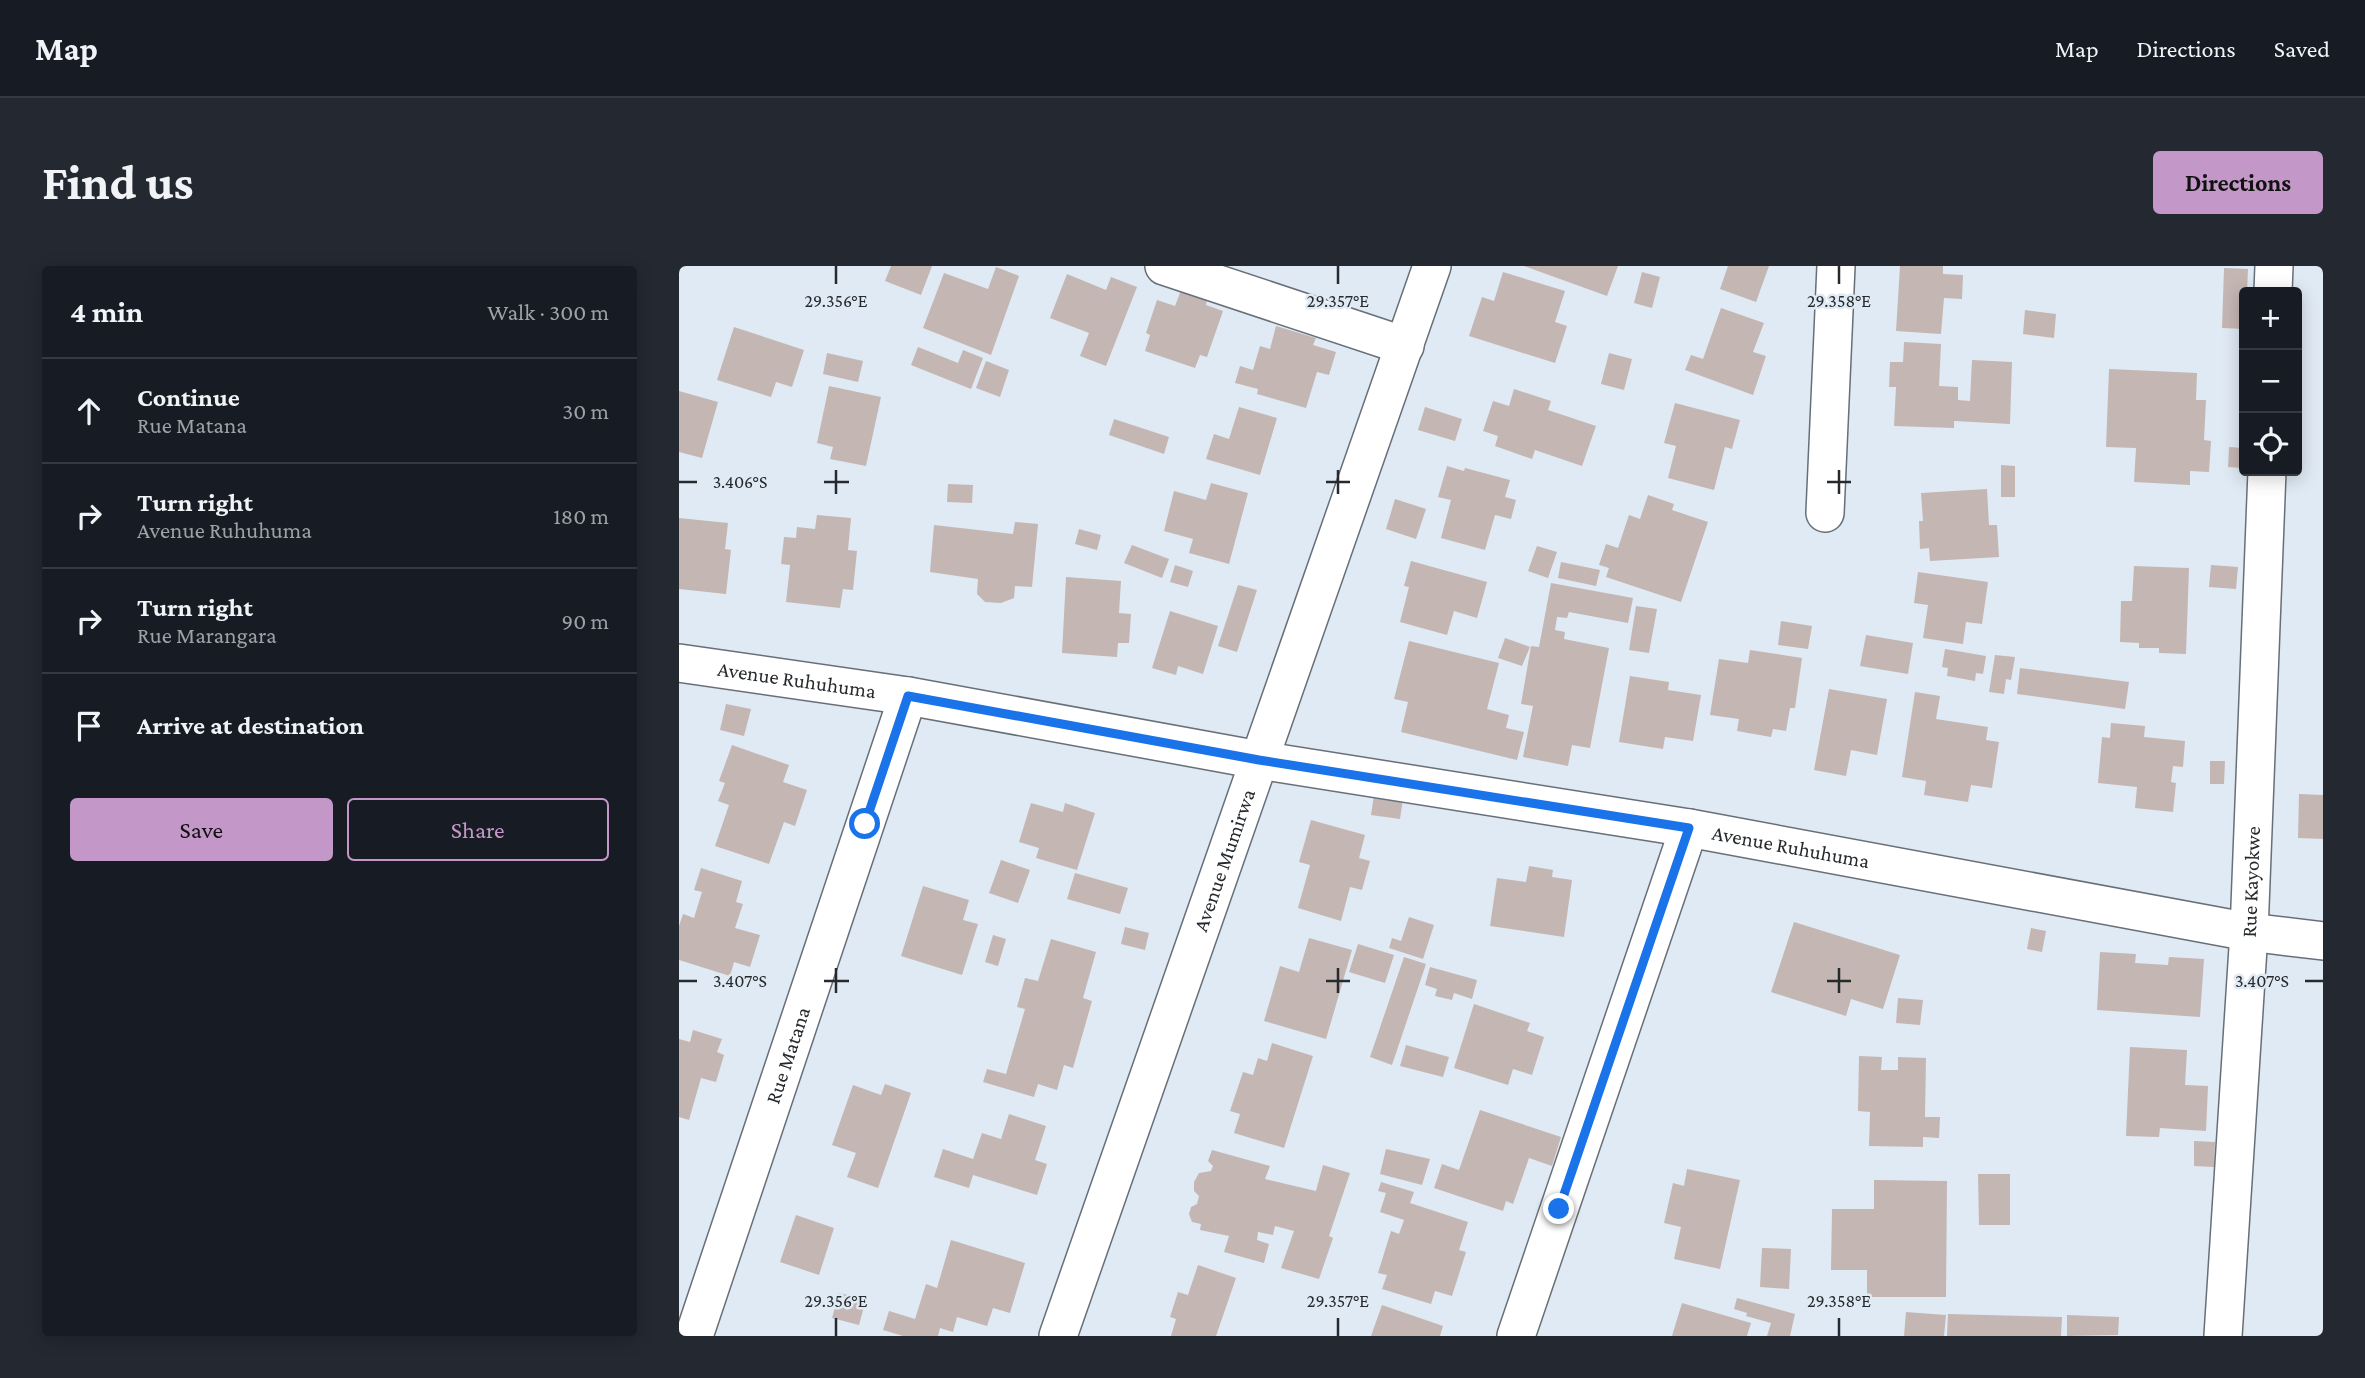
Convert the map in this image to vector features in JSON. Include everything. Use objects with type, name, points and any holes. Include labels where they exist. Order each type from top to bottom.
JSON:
[{"type":"street","points":[[1164,266],[1405,346]]},
{"type":"street","name":"Avenue Mumirwa","points":[[1058,1336],[1432,266]]},
{"type":"street","points":[[1825,513],[1836,266]]},
{"type":"street","points":[[2273,287],[2274,266]]},
{"type":"street","name":"Rue Kayokwe","points":[[2223,1336],[2249,932],[2267,476]]},
{"type":"street","name":"Avenue Ruhuhuma","points":[[679,663],[908,696],[1259,760],[1689,828],[2249,932],[2323,941]]},
{"type":"street","name":"Rue Matana","points":[[694,1336],[908,696]]},
{"type":"street","points":[[1515,1336],[1689,828]]},
{"type":"building","points":[[891,266],[932,266],[921,295],[885,281]]},
{"type":"building","points":[[1524,266],[1618,266],[1607,296]]},
{"type":"building","points":[[1728,266],[1769,266],[1756,302],[1720,289]]},
{"type":"building","points":[[1900,266],[1943,266],[1943,274],[1963,275],[1962,299],[1944,298],[1941,334],[1896,331]]},
{"type":"building","points":[[996,267],[1019,276],[991,355],[923,328],[944,273],[988,289]]},
{"type":"building","points":[[2224,268],[2248,269],[2247,287],[2239,287],[2239,329],[2222,328]]},
{"type":"building","points":[[1503,272],[1565,291],[1555,322],[1567,326],[1555,363],[1469,336],[1482,297],[1494,301]]},
{"type":"building","points":[[1642,272],[1660,277],[1652,308],[1634,303]]},
{"type":"building","points":[[1067,274],[1106,290],[1111,277],[1137,287],[1106,366],[1080,356],[1089,333],[1050,318]]},
{"type":"building","points":[[1181,290],[1207,299],[1206,305],[1223,311],[1207,357],[1200,355],[1195,368],[1145,351],[1150,335],[1146,333],[1157,300],[1175,306]]},
{"type":"building","points":[[1721,308],[1764,323],[1753,352],[1766,356],[1753,395],[1685,370],[1691,355],[1703,359]]},
{"type":"building","points":[[2025,310],[2056,314],[2054,338],[2023,334]]},
{"type":"building","points":[[1276,326],[1316,338],[1313,345],[1336,352],[1329,375],[1317,372],[1306,408],[1257,394],[1258,389],[1235,383],[1240,366],[1253,370],[1260,346],[1270,349]]},
{"type":"building","points":[[734,327],[804,350],[792,387],[776,382],[771,397],[717,380]]},
{"type":"building","points":[[1904,342],[1941,344],[1939,386],[1958,387],[1958,400],[1970,401],[1972,360],[2012,362],[2010,424],[1954,421],[1954,428],[1894,426],[1896,387],[1889,387],[1890,362],[1903,362]]},
{"type":"building","points":[[918,347],[958,363],[963,350],[983,358],[971,389],[911,365]]},
{"type":"building","points":[[827,353],[863,361],[858,382],[823,374]]},
{"type":"building","points":[[1609,353],[1632,359],[1624,390],[1601,384]]},
{"type":"building","points":[[986,361],[1009,370],[1000,397],[976,388]]},
{"type":"building","points":[[2109,369],[2197,373],[2196,400],[2206,400],[2204,440],[2211,441],[2209,472],[2190,471],[2190,485],[2134,482],[2136,448],[2106,447]]},
{"type":"building","points":[[829,386],[881,397],[866,466],[830,459],[833,447],[817,443]]},
{"type":"building","points":[[1514,389],[1551,401],[1548,410],[1596,426],[1582,466],[1535,450],[1532,459],[1495,446],[1498,436],[1483,431],[1493,401],[1509,406]]},
{"type":"building","points":[[679,391],[718,402],[702,458],[679,452]]},
{"type":"building","points":[[1675,403],[1740,420],[1732,449],[1725,447],[1714,490],[1668,478],[1676,446],[1664,443]]},
{"type":"building","points":[[1239,407],[1277,418],[1260,475],[1206,459],[1214,434],[1229,439]]},
{"type":"building","points":[[1425,407],[1462,419],[1455,441],[1418,430]]},
{"type":"building","points":[[1114,419],[1169,437],[1164,454],[1109,435]]},
{"type":"building","points":[[2229,447],[2239,448],[2239,468],[2228,467]]},
{"type":"building","points":[[2001,465],[2015,466],[2015,497],[2001,497]]},
{"type":"building","points":[[1447,466],[1510,480],[1505,497],[1516,500],[1511,519],[1495,515],[1485,550],[1441,538],[1451,500],[1438,497]]},
{"type":"building","points":[[1211,483],[1248,493],[1229,564],[1189,553],[1193,539],[1164,531],[1174,491],[1206,500]]},
{"type":"building","points":[[948,484],[973,485],[972,503],[947,502]]},
{"type":"building","points":[[1987,489],[1989,525],[1997,525],[1999,557],[1930,561],[1929,548],[1920,549],[1919,521],[1923,521],[1921,493]]},
{"type":"building","points":[[1648,495],[1674,504],[1672,510],[1708,522],[1681,602],[1606,577],[1609,568],[1599,565],[1606,544],[1618,548],[1629,515],[1640,519]]},
{"type":"building","points":[[1395,499],[1426,509],[1416,539],[1386,529]]},
{"type":"building","points":[[817,515],[851,518],[848,550],[857,551],[853,590],[843,589],[840,608],[786,602],[790,565],[781,564],[784,537],[796,538],[797,527],[815,529]]},
{"type":"building","points":[[679,518],[728,523],[725,549],[731,550],[726,594],[679,589]]},
{"type":"building","points":[[1015,522],[1038,524],[1032,587],[1015,586],[1014,598],[1001,603],[985,602],[977,594],[978,579],[930,572],[934,525],[1013,534]]},
{"type":"building","points":[[1079,529],[1101,535],[1097,550],[1075,544]]},
{"type":"building","points":[[1132,545],[1169,559],[1162,578],[1124,563]]},
{"type":"building","points":[[1537,546],[1557,552],[1548,578],[1528,571]]},
{"type":"building","points":[[1411,561],[1487,582],[1477,618],[1454,611],[1447,635],[1400,622],[1409,587],[1404,586]]},
{"type":"building","points":[[1561,562],[1600,570],[1596,586],[1558,578]]},
{"type":"building","points":[[1175,565],[1193,571],[1188,587],[1170,582]]},
{"type":"building","points":[[2211,565],[2238,567],[2236,589],[2209,587]]},
{"type":"building","points":[[2134,566],[2189,568],[2186,654],[2159,653],[2159,648],[2139,648],[2139,643],[2120,642],[2121,601],[2132,601]]},
{"type":"building","points":[[1918,572],[1988,582],[1982,624],[1966,622],[1963,644],[1923,638],[1928,605],[1914,603]]},
{"type":"building","points":[[1066,577],[1121,581],[1119,613],[1131,614],[1129,643],[1118,643],[1117,657],[1062,653]]},
{"type":"building","points":[[1551,583],[1633,598],[1628,623],[1569,612],[1567,618],[1557,617],[1555,630],[1565,632],[1564,639],[1609,648],[1590,748],[1572,745],[1568,766],[1523,757],[1533,706],[1521,704],[1531,646],[1539,647]]},
{"type":"building","points":[[1238,585],[1257,590],[1237,652],[1218,646]]},
{"type":"building","points":[[1636,606],[1657,609],[1649,653],[1629,650]]},
{"type":"building","points":[[1170,611],[1218,626],[1203,674],[1178,666],[1176,675],[1152,668]]},
{"type":"building","points":[[1781,621],[1812,626],[1808,649],[1778,645]]},
{"type":"building","points":[[1866,635],[1913,643],[1908,674],[1860,666]]},
{"type":"building","points":[[1505,638],[1530,647],[1522,666],[1498,658]]},
{"type":"building","points":[[1409,641],[1499,663],[1487,709],[1509,715],[1506,728],[1524,732],[1517,760],[1401,732],[1408,702],[1394,699]]},
{"type":"building","points":[[1945,649],[1986,656],[1983,674],[1976,673],[1975,681],[1947,676],[1948,668],[1942,667]]},
{"type":"building","points":[[1750,650],[1802,658],[1795,708],[1790,708],[1786,731],[1773,729],[1771,737],[1737,731],[1739,719],[1710,715],[1719,659],[1748,663]]},
{"type":"building","points":[[1995,655],[2015,657],[2011,680],[2006,679],[2004,694],[1989,692]]},
{"type":"building","points":[[2020,668],[2129,682],[2125,709],[2017,694]]},
{"type":"building","points":[[1630,676],[1669,682],[1668,690],[1701,695],[1693,741],[1665,737],[1663,749],[1619,742]]},
{"type":"building","points":[[1829,689],[1887,699],[1877,755],[1851,750],[1846,776],[1814,770]]},
{"type":"building","points":[[1915,692],[1940,696],[1936,719],[1988,727],[1986,740],[1999,742],[1992,788],[1971,785],[1968,802],[1924,795],[1926,781],[1902,777]]},
{"type":"building","points":[[726,704],[751,709],[744,736],[720,730]]},
{"type":"building","points":[[2111,723],[2145,726],[2144,737],[2185,741],[2183,767],[2173,766],[2171,782],[2176,783],[2173,812],[2135,808],[2137,787],[2098,783],[2102,737],[2110,738]]},
{"type":"building","points":[[732,745],[789,765],[783,782],[807,790],[795,826],[784,822],[769,864],[715,846],[729,805],[718,801],[725,783],[719,781]]},
{"type":"building","points":[[2210,761],[2225,761],[2224,784],[2210,784]]},
{"type":"building","points":[[2299,794],[2323,795],[2323,839],[2298,838]]},
{"type":"building","points":[[1374,795],[1403,799],[1400,819],[1371,815]]},
{"type":"building","points":[[1031,803],[1063,812],[1065,803],[1095,813],[1077,870],[1036,858],[1039,848],[1019,842]]},
{"type":"building","points":[[1311,820],[1365,835],[1359,858],[1370,861],[1362,890],[1350,887],[1341,921],[1298,908],[1310,865],[1299,862]]},
{"type":"building","points":[[1001,860],[1030,870],[1018,903],[989,893]]},
{"type":"building","points":[[1529,866],[1553,870],[1552,877],[1572,880],[1564,937],[1490,926],[1497,878],[1526,882]]},
{"type":"building","points":[[701,868],[742,881],[736,902],[743,904],[735,928],[760,935],[750,967],[734,962],[730,976],[679,960],[679,926],[683,914],[694,918],[702,892],[694,890]]},
{"type":"building","points":[[1075,873],[1128,888],[1120,914],[1067,899]]},
{"type":"building","points":[[923,886],[969,900],[963,920],[978,924],[962,975],[901,956]]},
{"type":"building","points":[[1409,917],[1434,925],[1423,959],[1389,948],[1392,938],[1401,941]]},
{"type":"building","points":[[1794,922],[1900,955],[1883,1009],[1851,999],[1846,1016],[1771,992]]},
{"type":"building","points":[[1125,927],[1149,933],[1145,950],[1121,944]]},
{"type":"building","points":[[2031,928],[2046,931],[2042,952],[2027,949]]},
{"type":"building","points":[[993,935],[1006,939],[998,966],[985,962]]},
{"type":"building","points":[[1309,938],[1352,950],[1326,1039],[1264,1021],[1280,966],[1299,972]]},
{"type":"building","points":[[1051,939],[1096,952],[1083,998],[1092,1001],[1073,1068],[1064,1065],[1057,1090],[1038,1084],[1034,1097],[983,1082],[987,1069],[1006,1074],[1025,1009],[1017,1007],[1025,978],[1038,981]]},
{"type":"building","points":[[1358,944],[1394,955],[1385,983],[1349,972]]},
{"type":"building","points":[[2100,952],[2136,954],[2135,963],[2168,965],[2169,957],[2204,959],[2200,1017],[2097,1010]]},
{"type":"building","points":[[1404,957],[1426,964],[1392,1065],[1370,1057]]},
{"type":"building","points":[[1430,967],[1477,980],[1472,999],[1454,993],[1452,1000],[1435,996],[1437,989],[1425,985]]},
{"type":"building","points":[[1898,998],[1923,1000],[1920,1025],[1896,1023]]},
{"type":"building","points":[[1474,1004],[1530,1023],[1527,1031],[1544,1037],[1532,1075],[1513,1069],[1508,1085],[1454,1068]]},
{"type":"building","points":[[693,1030],[722,1039],[717,1052],[724,1055],[716,1082],[701,1078],[689,1120],[679,1117],[679,1039],[690,1042]]},
{"type":"building","points":[[1272,1043],[1313,1056],[1284,1148],[1234,1133],[1240,1114],[1230,1111],[1243,1072],[1253,1075],[1258,1058],[1267,1061]]},
{"type":"building","points":[[1406,1045],[1449,1057],[1443,1077],[1400,1066]]},
{"type":"building","points":[[2130,1047],[2187,1050],[2185,1085],[2208,1086],[2206,1131],[2160,1128],[2159,1137],[2126,1136]]},
{"type":"building","points":[[1859,1056],[1882,1057],[1881,1070],[1898,1070],[1898,1057],[1926,1058],[1925,1117],[1940,1117],[1939,1138],[1923,1137],[1923,1147],[1869,1146],[1870,1112],[1858,1111]]},
{"type":"building","points":[[885,1084],[911,1093],[878,1188],[847,1177],[856,1153],[832,1145],[853,1085],[881,1095]]},
{"type":"building","points":[[1480,1110],[1561,1137],[1552,1166],[1529,1158],[1513,1204],[1506,1201],[1503,1211],[1434,1188],[1442,1164],[1459,1170]]},
{"type":"building","points":[[1009,1114],[1046,1126],[1035,1160],[1047,1164],[1037,1195],[973,1175],[969,1188],[934,1177],[943,1149],[973,1159],[982,1133],[1001,1139]]},
{"type":"building","points":[[2194,1141],[2215,1142],[2214,1167],[2194,1166]]},
{"type":"building","points":[[1386,1149],[1430,1159],[1422,1185],[1380,1174]]},
{"type":"building","points":[[1212,1150],[1270,1166],[1265,1179],[1316,1191],[1323,1165],[1350,1173],[1329,1236],[1333,1238],[1319,1279],[1281,1268],[1294,1231],[1275,1226],[1273,1235],[1258,1232],[1257,1240],[1269,1244],[1264,1263],[1224,1252],[1229,1236],[1200,1230],[1201,1224],[1192,1222],[1189,1214],[1191,1207],[1197,1204],[1199,1196],[1194,1191],[1194,1182],[1199,1173],[1211,1171],[1213,1166],[1208,1161]]},
{"type":"building","points":[[1687,1169],[1740,1180],[1720,1269],[1674,1259],[1681,1227],[1664,1223],[1673,1183],[1684,1186]]},
{"type":"building","points":[[1978,1174],[2010,1174],[2010,1225],[1979,1225]]},
{"type":"building","points":[[1874,1180],[1947,1181],[1946,1297],[1867,1297],[1867,1270],[1831,1270],[1832,1209],[1874,1209]]},
{"type":"building","points":[[1381,1182],[1414,1192],[1410,1203],[1468,1222],[1459,1250],[1466,1252],[1452,1296],[1435,1291],[1431,1304],[1382,1289],[1387,1275],[1378,1273],[1391,1231],[1399,1234],[1404,1220],[1380,1212],[1386,1193],[1378,1191]]},
{"type":"building","points":[[796,1215],[834,1228],[819,1275],[780,1262]]},
{"type":"building","points":[[951,1240],[1025,1263],[1010,1313],[993,1308],[987,1326],[957,1317],[953,1332],[940,1328],[938,1336],[903,1336],[883,1330],[889,1311],[915,1319],[926,1284],[937,1288]]},
{"type":"building","points":[[1762,1248],[1791,1249],[1789,1289],[1760,1287]]},
{"type":"building","points":[[1198,1265],[1236,1278],[1216,1336],[1171,1336],[1176,1319],[1170,1317],[1178,1292],[1188,1295]]},
{"type":"building","points":[[839,1293],[866,1299],[859,1325],[832,1318]]},
{"type":"building","points":[[1737,1298],[1795,1314],[1790,1336],[1767,1336],[1771,1323],[1746,1316],[1747,1313],[1734,1309]]},
{"type":"building","points":[[1682,1303],[1751,1323],[1747,1336],[1672,1336]]},
{"type":"building","points":[[1382,1305],[1443,1326],[1440,1336],[1371,1336]]},
{"type":"building","points":[[1906,1312],[1946,1315],[1944,1336],[1904,1336]]},
{"type":"building","points":[[1948,1314],[2062,1317],[2061,1336],[1947,1336]]},
{"type":"building","points":[[2067,1315],[2119,1317],[2118,1335],[2067,1336]]},
{"type":"route","points":[[865,824],[908,696],[1259,760],[1689,828],[1559,1209]]}]
